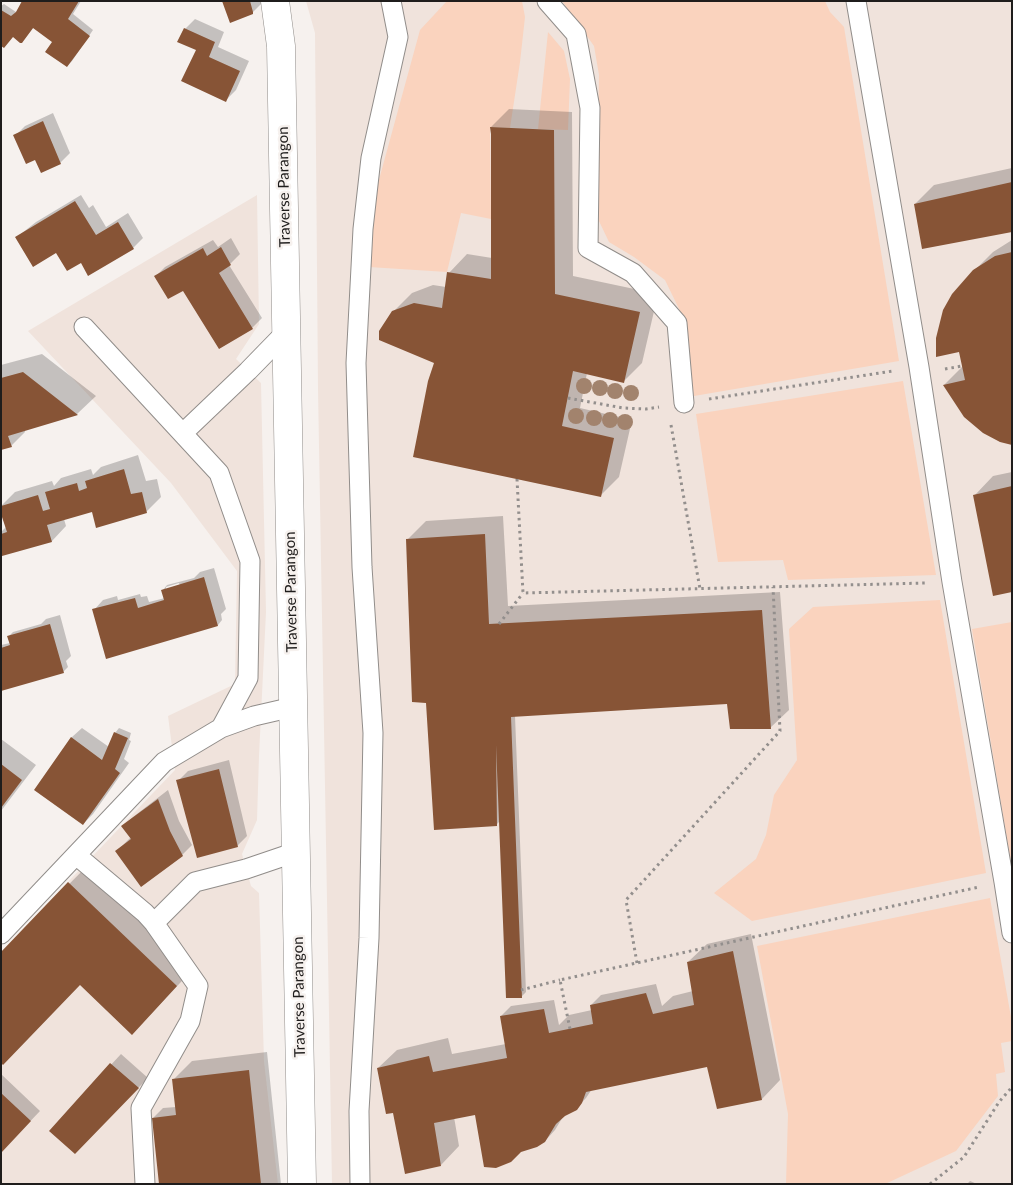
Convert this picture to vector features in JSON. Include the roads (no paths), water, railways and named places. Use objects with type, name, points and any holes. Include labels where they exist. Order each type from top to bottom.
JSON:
[{"type":"street","name":"Traverse Parangon","points":[[275,1],[281,46],[302,1184]]},
{"type":"lane","points":[[547,1],[576,34],[590,108],[588,248],[633,273],[677,323],[676,404]]},
{"type":"lane","points":[[856,1],[919,367],[952,582],[1012,933]]},
{"type":"lane","points":[[360,1184],[360,1111],[369,938],[373,733],[362,567],[356,364],[363,230],[371,158],[398,37],[392,2]]},
{"type":"lane","points":[[84,327],[220,473],[250,561],[248,678],[221,728]]},
{"type":"lane","points":[[183,433],[287,331]]},
{"type":"lane","points":[[1,934],[164,762],[221,728],[254,716],[293,707]]},
{"type":"lane","points":[[154,923],[195,882],[246,869],[296,852]]},
{"type":"lane","points":[[76,855],[145,913],[198,986],[190,1020],[141,1108],[145,1184]]}]
